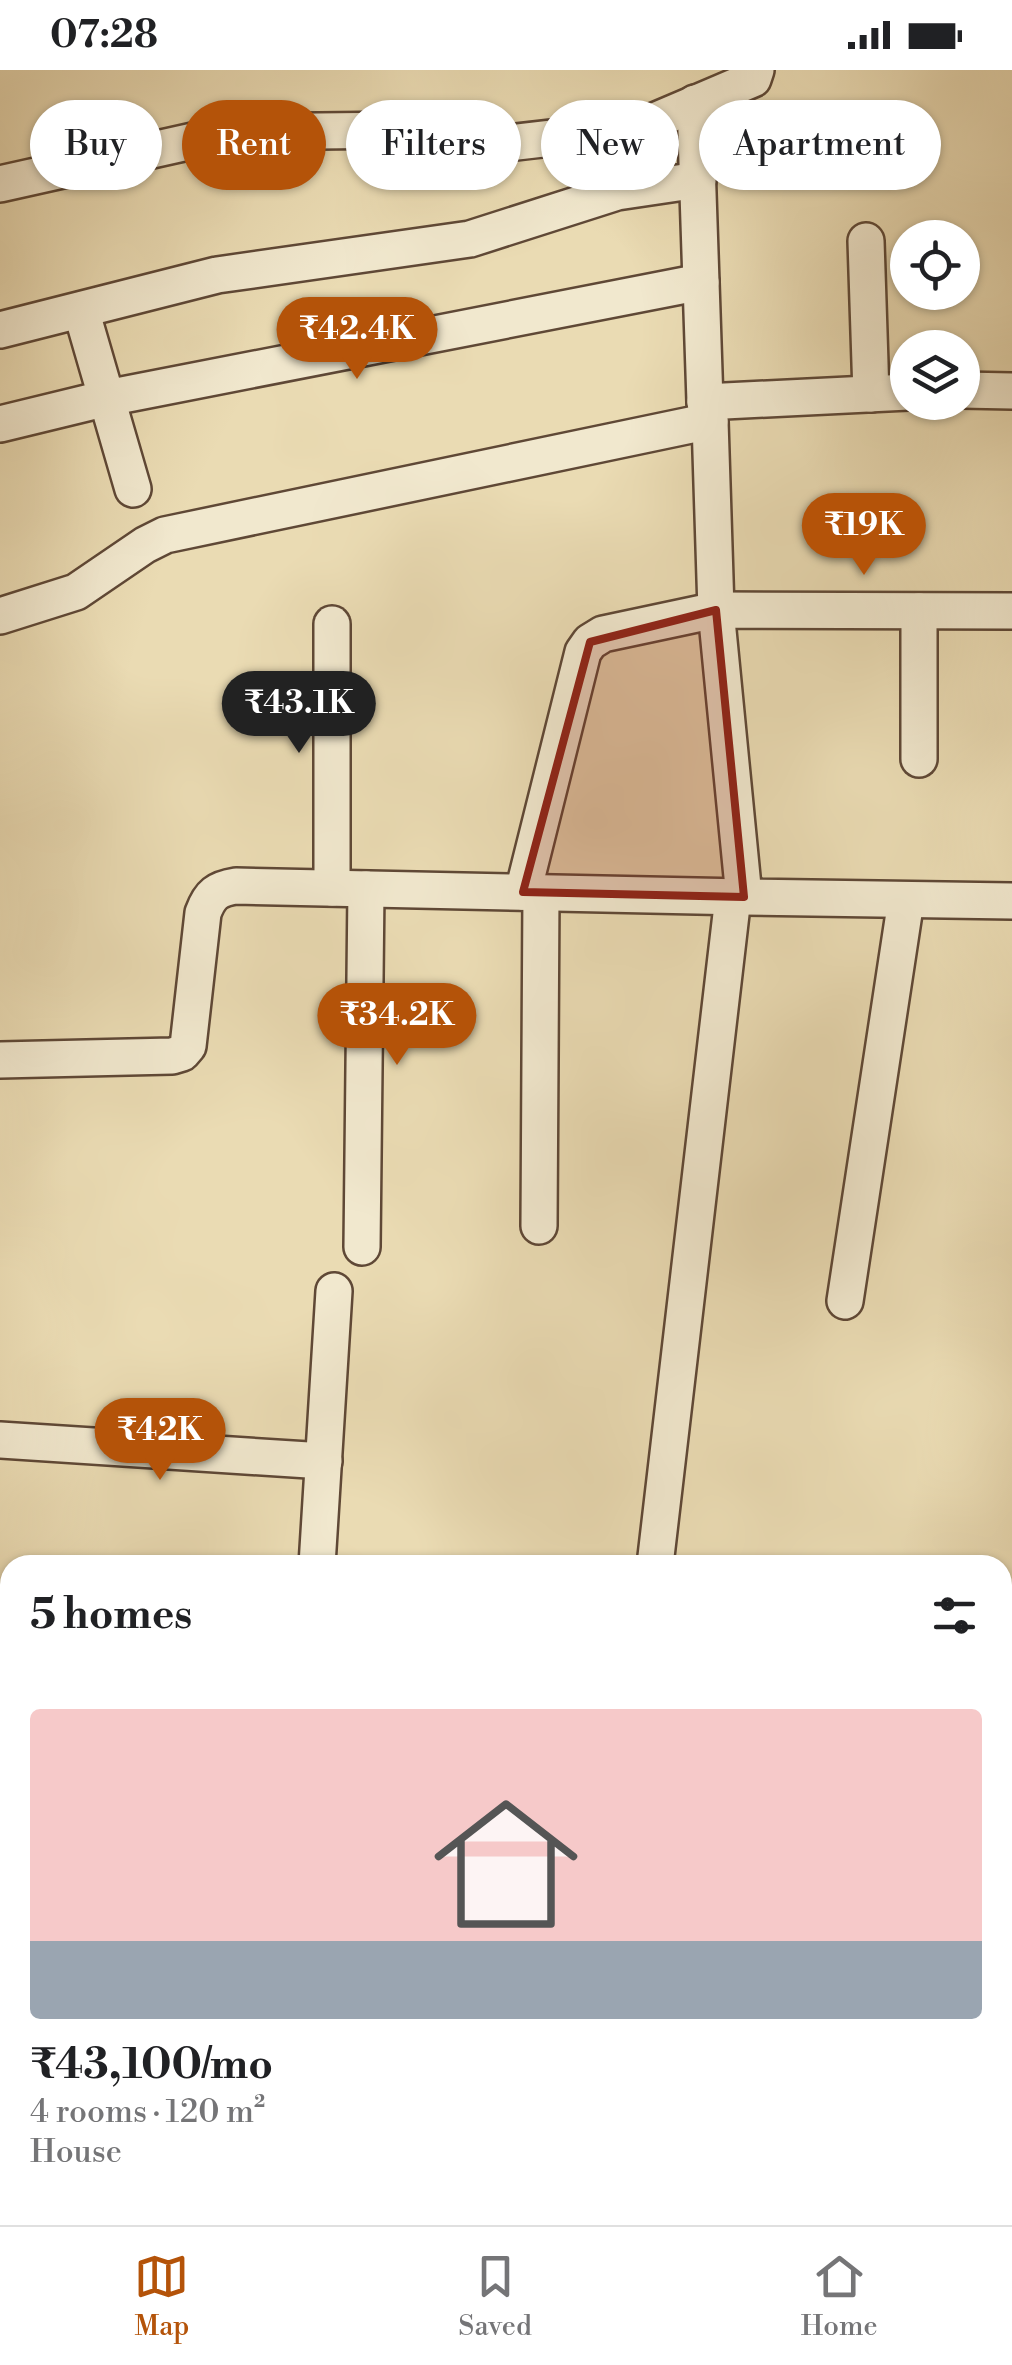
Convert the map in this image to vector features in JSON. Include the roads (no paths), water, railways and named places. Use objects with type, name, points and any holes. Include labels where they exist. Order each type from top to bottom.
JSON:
[{"type":"street","points":[[0,184],[233,132],[404,130],[508,143],[638,128],[753,79],[756,70]]},
{"type":"street","points":[[656,1555],[738,898],[716,610],[695,103]]},
{"type":"street","points":[[0,330],[218,275],[470,240],[617,192],[698,180]]},
{"type":"street","points":[[866,241],[872,394]]},
{"type":"street","points":[[0,424],[107,398],[701,282]]},
{"type":"street","points":[[81,310],[134,489]]},
{"type":"street","points":[[980,390],[1012,391]]},
{"type":"street","points":[[0,616],[76,592],[166,534],[707,412],[890,393]]},
{"type":"street","points":[[539,1226],[532,893],[583,652],[590,642],[603,634],[716,610],[1012,611]]},
{"type":"street","points":[[920,611],[920,759]]},
{"type":"street","points":[[332,624],[349,888],[362,1247]]},
{"type":"street","points":[[0,1060],[182,1053],[188,1046],[202,913],[208,898],[220,889],[236,886],[1012,902]]},
{"type":"street","points":[[844,1300],[906,900]]},
{"type":"street","points":[[318,1555],[334,1292]]},
{"type":"street","points":[[0,1440],[324,1461]]}]
